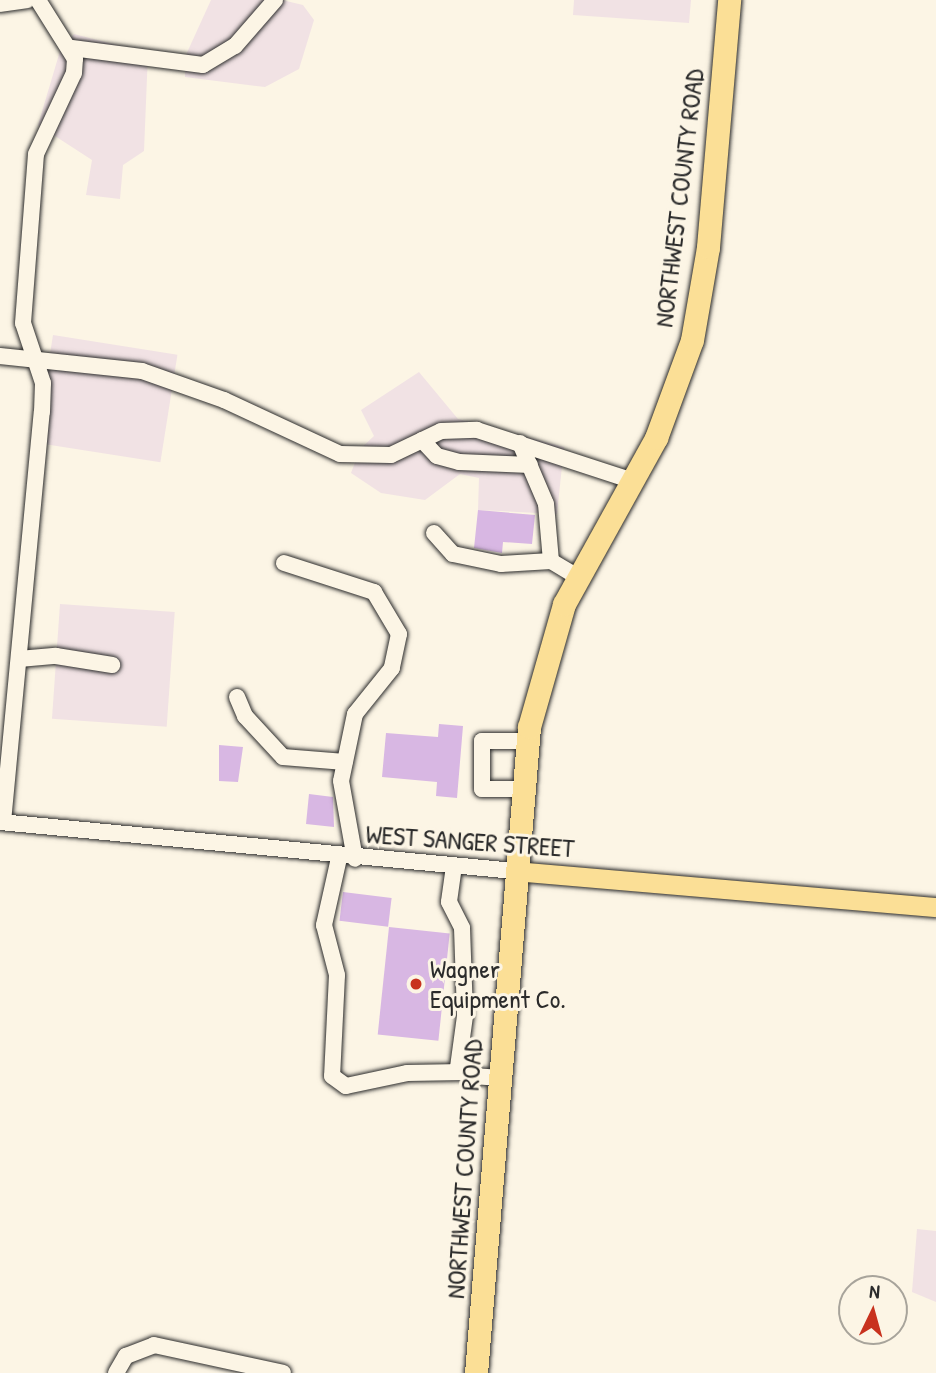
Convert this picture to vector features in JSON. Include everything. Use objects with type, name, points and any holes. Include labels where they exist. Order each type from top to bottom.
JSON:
[{"type":"highway","name":"NORTHWEST COUNTY ROAD","points":[[476,1373],[521,789],[527,741],[537,687],[576,576],[633,481],[674,396],[694,327],[708,247],[729,0]]},
{"type":"main road","name":"WEST SANGER STREET","points":[[515,871],[936,907]]},
{"type":"street","points":[[0,4],[27,0]]},
{"type":"street","points":[[1,822],[43,412],[43,383],[23,323],[36,154],[74,74],[72,48],[38,0]]},
{"type":"street","points":[[72,48],[203,65],[235,46],[275,0]]},
{"type":"street","points":[[0,356],[142,371],[224,400],[340,454],[391,455],[456,428],[520,443],[633,481]]},
{"type":"street","points":[[422,440],[437,456],[459,462],[530,465]]},
{"type":"street","points":[[520,443],[545,504],[551,561]]},
{"type":"street","points":[[434,533],[453,554],[501,564],[551,561],[576,576]]},
{"type":"street","points":[[284,563],[374,593],[399,634],[392,668],[355,714],[341,780],[347,858],[324,925],[337,975],[332,1076],[346,1086],[407,1073],[463,1072],[498,1078]]},
{"type":"street","points":[[19,659],[56,656],[112,665]]},
{"type":"street","points":[[237,696],[245,716],[283,757],[345,762]]},
{"type":"street","points":[[521,789],[482,789],[482,741],[527,741]]},
{"type":"street","name":"WEST SANGER STREET","points":[[1,822],[347,858],[515,871]]},
{"type":"street","points":[[454,866],[449,902],[462,929],[464,1016],[458,1067],[463,1072]]},
{"type":"street","points":[[116,1373],[126,1356],[154,1345],[283,1373]]},
{"type":"shaded area","points":[[211,0],[282,0],[303,5],[314,20],[299,69],[265,87],[185,77],[185,57]]},
{"type":"shaded area","points":[[574,0],[691,0],[689,23],[573,15]]},
{"type":"shaded area","points":[[74,34],[148,53],[144,151],[123,165],[120,199],[86,195],[92,160],[38,125],[60,51]]},
{"type":"shaded area","points":[[53,335],[177,355],[160,462],[36,443]]},
{"type":"shaded area","points":[[419,372],[458,419],[564,447],[557,514],[478,510],[479,478],[460,474],[425,500],[381,493],[351,473],[360,449],[374,436],[361,410]]},
{"type":"shaded area","points":[[60,604],[175,612],[167,727],[52,719]]},
{"type":"shaded area","points":[[917,1229],[936,1231],[936,1302],[912,1292]]},
{"type":"building","points":[[478,510],[535,515],[532,544],[503,542],[502,553],[474,548]]},
{"type":"building","points":[[439,724],[463,726],[457,798],[436,796],[437,782],[382,777],[386,733],[438,737]]},
{"type":"building","points":[[219,745],[243,747],[238,782],[219,781]]},
{"type":"building","points":[[309,794],[333,797],[334,827],[306,824]]},
{"type":"building","name":"Wagner Equipment Co.","points":[[343,892],[392,898],[388,927],[339,921]]},
{"type":"building","name":"Wagner Equipment Co.","points":[[389,927],[450,933],[438,1041],[378,1034]]},
{"type":"place","name":"Wagner Equipment Co.","points":[[416,984]]}]
